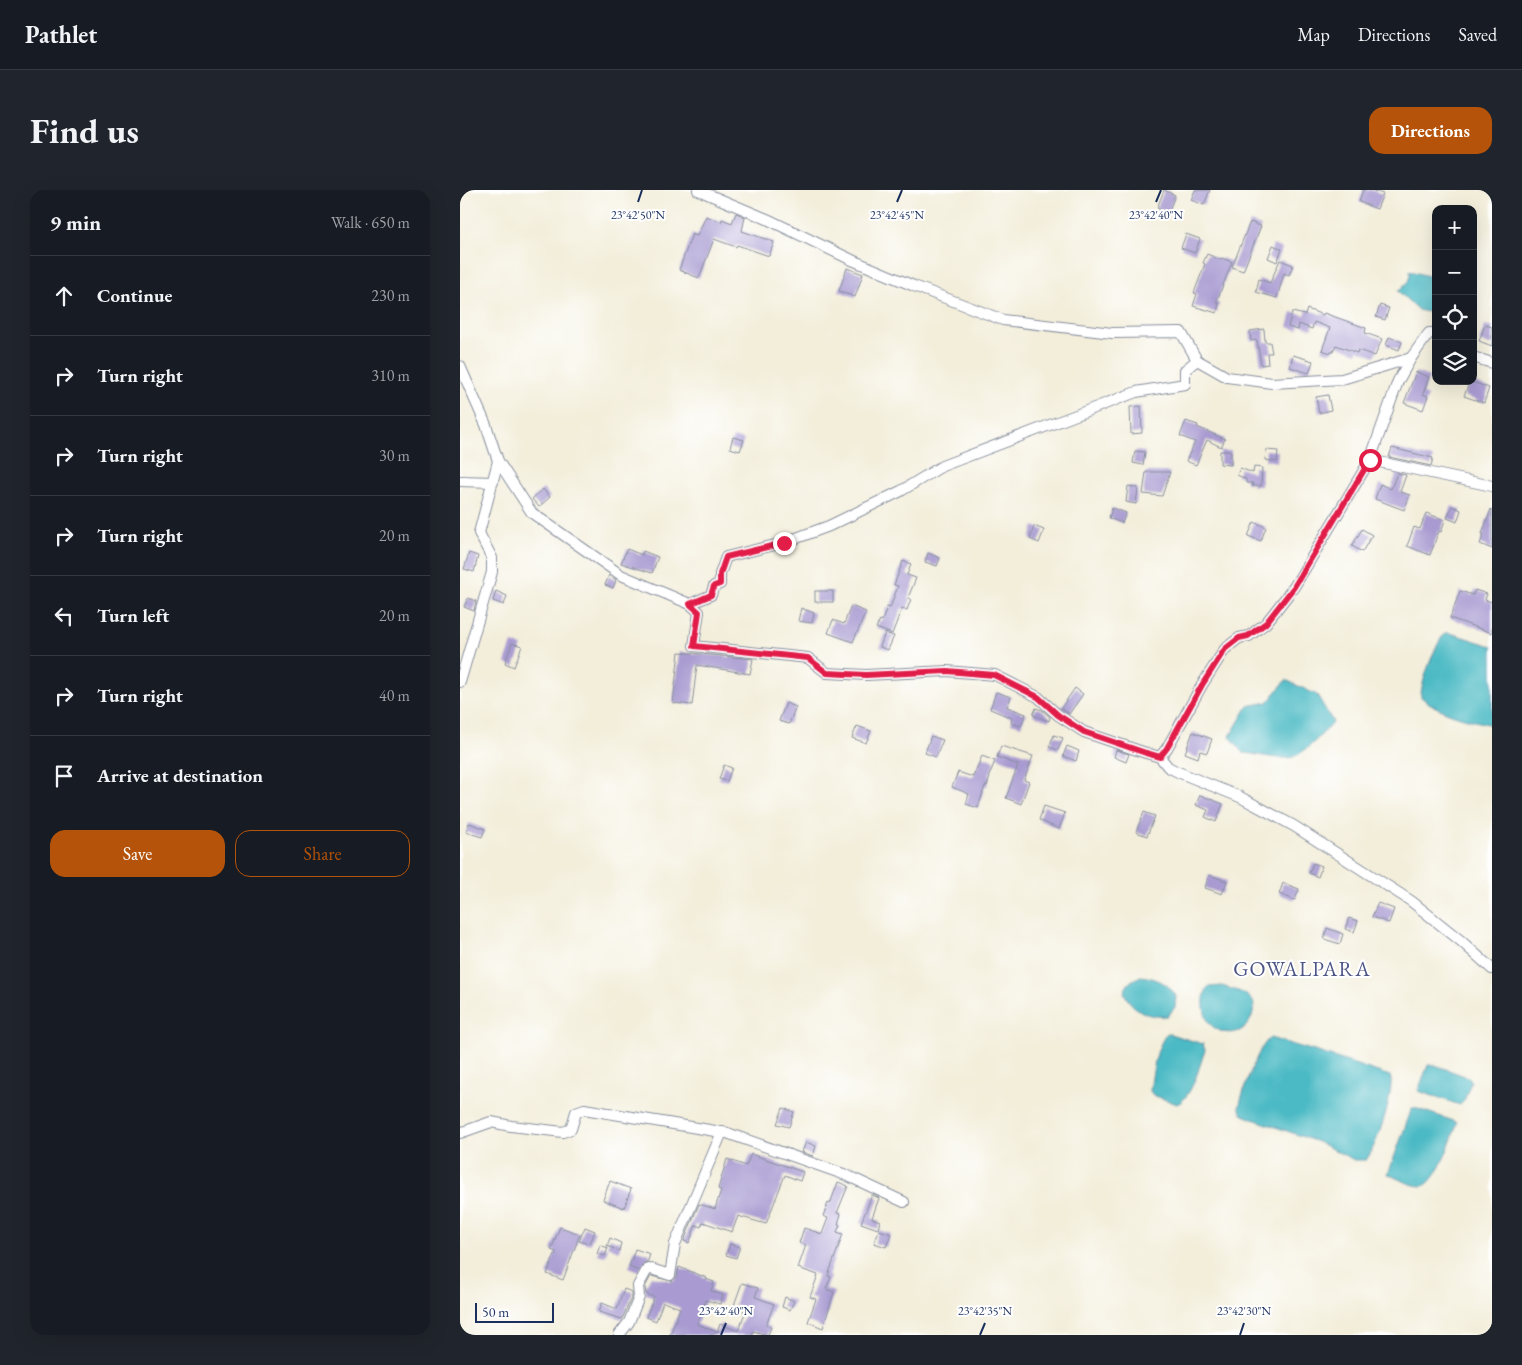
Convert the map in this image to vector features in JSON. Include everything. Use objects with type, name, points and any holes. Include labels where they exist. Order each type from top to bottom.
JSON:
[{"type":"street","points":[[698,190],[767,219],[888,275],[1004,320],[1112,333],[1182,332],[1197,360],[1227,377],[1272,383],[1342,379],[1411,358]]},
{"type":"street","points":[[1160,757],[1225,649],[1239,638],[1248,636],[1266,623],[1294,587],[1370,460],[1398,381],[1429,332],[1432,333]]},
{"type":"street","points":[[1477,357],[1492,363]]},
{"type":"street","points":[[690,604],[711,595],[714,586],[720,584],[720,574],[726,557],[784,543],[829,526],[901,491],[942,466],[1136,392],[1185,384],[1185,370],[1197,360]]},
{"type":"street","points":[[460,366],[486,425],[498,461],[532,513],[621,575],[690,604],[699,612],[694,646],[808,658],[827,673],[866,675],[947,671],[994,675],[1038,697],[1058,715],[1084,732],[1160,757],[1168,767],[1240,797],[1301,831],[1411,902],[1461,941],[1492,969]]},
{"type":"street","points":[[1370,460],[1492,486]]},
{"type":"street","points":[[460,682],[492,572],[492,558],[479,533],[498,461]]},
{"type":"street","points":[[460,481],[493,482]]},
{"type":"street","points":[[460,1133],[491,1122],[563,1132],[571,1129],[576,1112],[584,1110],[722,1132],[846,1175],[904,1202]]},
{"type":"street","points":[[619,1335],[629,1322],[639,1297],[638,1286],[648,1268],[670,1275],[675,1244],[722,1132]]},
{"type":"water","points":[[1410,271],[1432,277],[1432,309],[1427,312],[1418,310],[1398,291],[1407,283]]},
{"type":"water","points":[[1445,633],[1492,646],[1492,725],[1445,712],[1421,697],[1429,664],[1437,645]]},
{"type":"water","points":[[1286,680],[1317,695],[1333,722],[1312,744],[1293,757],[1276,758],[1243,753],[1230,736],[1248,706],[1268,702]]},
{"type":"water","points":[[1141,976],[1162,982],[1176,996],[1175,1007],[1168,1016],[1154,1016],[1142,1012],[1128,999],[1124,993],[1128,984]]},
{"type":"water","points":[[1222,986],[1244,994],[1252,1000],[1254,1006],[1249,1022],[1244,1028],[1236,1032],[1228,1033],[1213,1027],[1205,1013],[1204,1000],[1208,987]]},
{"type":"water","points":[[1167,1033],[1203,1044],[1205,1050],[1191,1088],[1182,1101],[1177,1104],[1153,1095],[1150,1091],[1157,1053]]},
{"type":"water","points":[[1270,1038],[1390,1076],[1388,1105],[1375,1144],[1366,1160],[1354,1160],[1318,1142],[1242,1114],[1239,1107],[1247,1081],[1260,1051]]},
{"type":"water","points":[[1428,1065],[1435,1065],[1470,1078],[1471,1082],[1464,1101],[1460,1105],[1418,1091]]},
{"type":"water","points":[[1412,1108],[1457,1122],[1438,1169],[1433,1178],[1422,1186],[1388,1174]]},
{"type":"building","points":[[1164,190],[1175,195],[1168,213],[1157,208]]},
{"type":"building","points":[[1195,190],[1210,190],[1204,205],[1191,200]]},
{"type":"building","points":[[1363,190],[1371,190],[1383,194],[1377,209],[1359,202]]},
{"type":"building","points":[[736,213],[745,217],[742,231],[774,242],[769,256],[714,239],[699,278],[679,270],[692,234],[697,236],[706,216],[721,222],[722,219],[732,223]]},
{"type":"building","points":[[1250,222],[1261,226],[1243,271],[1232,267]]},
{"type":"building","points":[[1186,234],[1200,239],[1195,253],[1181,248]]},
{"type":"building","points":[[1273,245],[1282,249],[1277,262],[1268,258]]},
{"type":"building","points":[[1207,254],[1232,262],[1216,303],[1219,303],[1217,313],[1193,306],[1197,294],[1194,293]]},
{"type":"building","points":[[1280,260],[1293,265],[1289,275],[1284,273],[1277,298],[1256,292],[1259,279],[1270,283]]},
{"type":"building","points":[[847,268],[863,274],[855,297],[839,291]]},
{"type":"building","points":[[1380,305],[1389,308],[1385,320],[1376,317]]},
{"type":"building","points":[[1307,309],[1366,328],[1365,333],[1382,339],[1375,356],[1358,350],[1357,353],[1336,345],[1331,353],[1322,350],[1330,328],[1314,322],[1312,329],[1299,324],[1298,330],[1288,327],[1292,312],[1305,315]]},
{"type":"building","points":[[1485,325],[1492,327],[1492,346],[1479,341]]},
{"type":"building","points":[[1264,329],[1265,342],[1270,342],[1272,353],[1267,353],[1268,364],[1261,365],[1257,340],[1251,341],[1250,331]]},
{"type":"building","points":[[1389,337],[1402,342],[1399,350],[1386,345]]},
{"type":"building","points":[[1293,355],[1313,361],[1309,373],[1290,367]]},
{"type":"building","points":[[1416,372],[1429,377],[1423,394],[1428,396],[1423,410],[1404,403]]},
{"type":"building","points":[[1477,384],[1489,388],[1484,403],[1464,396],[1468,385]]},
{"type":"building","points":[[1328,395],[1331,410],[1319,413],[1316,397]]},
{"type":"building","points":[[1141,406],[1142,433],[1131,434],[1130,407]]},
{"type":"building","points":[[1186,421],[1225,439],[1221,447],[1207,440],[1196,465],[1186,461],[1195,442],[1180,436]]},
{"type":"building","points":[[733,437],[744,440],[740,451],[730,448]]},
{"type":"building","points":[[1392,448],[1433,458],[1431,466],[1389,457]]},
{"type":"building","points":[[1266,450],[1278,451],[1277,462],[1265,460]]},
{"type":"building","points":[[1135,451],[1145,452],[1143,465],[1133,463]]},
{"type":"building","points":[[1220,451],[1231,451],[1231,465],[1220,464]]},
{"type":"building","points":[[1254,467],[1262,468],[1261,486],[1252,486],[1253,483],[1246,483],[1246,479],[1237,475],[1240,468],[1253,473]]},
{"type":"building","points":[[1146,472],[1170,472],[1162,496],[1143,494]]},
{"type":"building","points":[[1397,473],[1406,475],[1400,492],[1410,495],[1404,510],[1375,499],[1380,484],[1391,489]]},
{"type":"building","points":[[1128,486],[1138,488],[1136,504],[1126,502]]},
{"type":"building","points":[[543,489],[550,497],[539,507],[532,499]]},
{"type":"building","points":[[1452,506],[1461,510],[1457,522],[1447,518]]},
{"type":"building","points":[[1112,508],[1126,513],[1122,523],[1109,518]]},
{"type":"building","points":[[1492,510],[1492,549],[1480,544]]},
{"type":"building","points":[[1426,513],[1445,520],[1430,555],[1407,546],[1414,527],[1420,529]]},
{"type":"building","points":[[1254,522],[1266,527],[1261,541],[1248,536]]},
{"type":"building","points":[[1034,526],[1044,530],[1039,543],[1030,539]]},
{"type":"building","points":[[1362,529],[1372,535],[1362,552],[1352,546]]},
{"type":"building","points":[[627,549],[642,555],[643,551],[658,557],[652,573],[621,563]]},
{"type":"building","points":[[469,553],[478,556],[474,572],[464,569]]},
{"type":"building","points":[[928,553],[940,558],[937,566],[925,562]]},
{"type":"building","points":[[903,561],[911,564],[907,575],[916,578],[908,598],[911,599],[907,610],[902,608],[892,634],[876,628],[880,620],[882,621],[887,607],[890,608],[898,586],[894,585]]},
{"type":"building","points":[[609,575],[616,580],[613,588],[605,585]]},
{"type":"building","points":[[1475,590],[1487,594],[1485,600],[1492,602],[1492,633],[1450,618],[1460,591],[1473,595]]},
{"type":"building","points":[[496,591],[507,596],[504,605],[493,601]]},
{"type":"building","points":[[815,591],[833,591],[833,602],[815,602]]},
{"type":"building","points":[[468,598],[476,601],[474,611],[464,607]]},
{"type":"building","points":[[851,606],[866,612],[853,642],[828,633],[833,620],[844,624]]},
{"type":"building","points":[[801,608],[814,613],[812,623],[798,621]]},
{"type":"building","points":[[885,633],[894,636],[888,650],[880,647]]},
{"type":"building","points":[[512,643],[522,646],[514,667],[505,663]]},
{"type":"building","points":[[679,652],[753,659],[750,674],[697,665],[692,705],[673,703]]},
{"type":"building","points":[[1075,688],[1083,694],[1069,714],[1061,708]]},
{"type":"building","points":[[996,692],[1011,697],[1007,707],[1026,714],[1021,726],[1011,723],[1012,718],[990,709]]},
{"type":"building","points":[[786,703],[796,707],[789,724],[779,721]]},
{"type":"building","points":[[1036,708],[1042,710],[1050,717],[1049,721],[1033,715]]},
{"type":"building","points":[[857,726],[871,731],[866,743],[852,738]]},
{"type":"building","points":[[1193,732],[1212,739],[1207,753],[1200,751],[1198,758],[1185,753]]},
{"type":"building","points":[[1054,735],[1063,738],[1058,750],[1049,747]]},
{"type":"building","points":[[931,736],[943,740],[936,757],[925,753]]},
{"type":"building","points":[[1001,746],[1033,756],[1024,780],[1029,782],[1021,804],[1006,798],[1018,765],[997,757]]},
{"type":"building","points":[[1067,746],[1079,751],[1076,761],[1063,756]]},
{"type":"building","points":[[1116,750],[1129,754],[1126,762],[1114,757]]},
{"type":"building","points":[[982,756],[995,761],[978,808],[966,804],[969,794],[952,787],[958,772],[973,777]]},
{"type":"building","points":[[724,765],[732,768],[727,781],[719,779]]},
{"type":"building","points":[[1200,795],[1223,804],[1216,822],[1205,817],[1208,810],[1196,805]]},
{"type":"building","points":[[1044,806],[1065,813],[1059,829],[1039,820]]},
{"type":"building","points":[[1144,812],[1155,816],[1147,836],[1136,832]]},
{"type":"building","points":[[469,823],[485,829],[482,837],[466,832]]},
{"type":"building","points":[[1313,863],[1322,866],[1318,877],[1309,873]]},
{"type":"building","points":[[1209,875],[1227,881],[1222,894],[1205,888]]},
{"type":"building","points":[[1283,883],[1299,889],[1295,900],[1279,894]]},
{"type":"building","points":[[1378,903],[1394,909],[1389,923],[1372,917]]},
{"type":"building","points":[[1349,918],[1358,921],[1354,932],[1345,929]]},
{"type":"building","points":[[1327,928],[1343,934],[1340,944],[1324,939]]},
{"type":"building","points":[[783,1108],[794,1112],[789,1127],[777,1124]]},
{"type":"building","points":[[806,1142],[816,1146],[813,1156],[802,1152]]},
{"type":"building","points":[[751,1154],[803,1172],[800,1181],[785,1175],[766,1224],[738,1216],[732,1232],[703,1222],[701,1227],[696,1225],[689,1243],[684,1241],[699,1204],[715,1209],[721,1190],[718,1189],[727,1159],[746,1166]]},
{"type":"building","points":[[610,1181],[631,1189],[624,1208],[603,1200]]},
{"type":"building","points":[[838,1182],[848,1186],[837,1213],[841,1214],[837,1232],[843,1234],[828,1276],[831,1277],[826,1289],[834,1292],[823,1328],[808,1322],[816,1299],[810,1297],[818,1275],[798,1268],[806,1245],[799,1243],[804,1228],[822,1234],[828,1218],[823,1216],[828,1203],[830,1204]]},
{"type":"building","points":[[872,1195],[879,1198],[872,1218],[880,1221],[878,1229],[861,1223]]},
{"type":"building","points":[[560,1227],[580,1234],[563,1280],[547,1274],[556,1252],[551,1250]]},
{"type":"building","points":[[585,1227],[595,1231],[590,1244],[579,1241]]},
{"type":"building","points":[[879,1230],[891,1234],[886,1247],[874,1243]]},
{"type":"building","points":[[610,1238],[621,1243],[619,1251],[607,1246]]},
{"type":"building","points":[[730,1244],[740,1247],[736,1258],[726,1255]]},
{"type":"building","points":[[600,1245],[608,1248],[605,1256],[597,1254]]},
{"type":"building","points":[[635,1249],[650,1254],[648,1261],[644,1263],[639,1271],[629,1267]]},
{"type":"building","points":[[679,1267],[714,1282],[711,1291],[723,1295],[720,1304],[706,1300],[697,1324],[717,1332],[720,1324],[738,1331],[745,1313],[743,1312],[744,1309],[734,1305],[742,1283],[758,1288],[755,1297],[774,1304],[766,1325],[771,1327],[768,1335],[753,1331],[752,1335],[670,1335],[680,1308],[663,1302],[656,1321],[646,1317],[654,1297],[646,1294],[645,1287],[651,1276],[672,1281],[677,1277]]},
{"type":"building","points":[[624,1289],[632,1292],[632,1296],[622,1319],[599,1312],[602,1303],[617,1309]]},
{"type":"building","points":[[785,1297],[794,1301],[790,1310],[782,1307]]},
{"type":"district","name":"GOWALPARA","points":[[1302,969]]},
{"type":"route","points":[[784,543],[726,557],[720,574],[720,584],[714,586],[711,595],[690,604],[699,612],[694,646],[808,658],[827,673],[866,675],[947,671],[994,675],[1038,697],[1058,715],[1084,732],[1160,757],[1225,649],[1239,638],[1248,636],[1266,623],[1294,587],[1370,460]]}]
